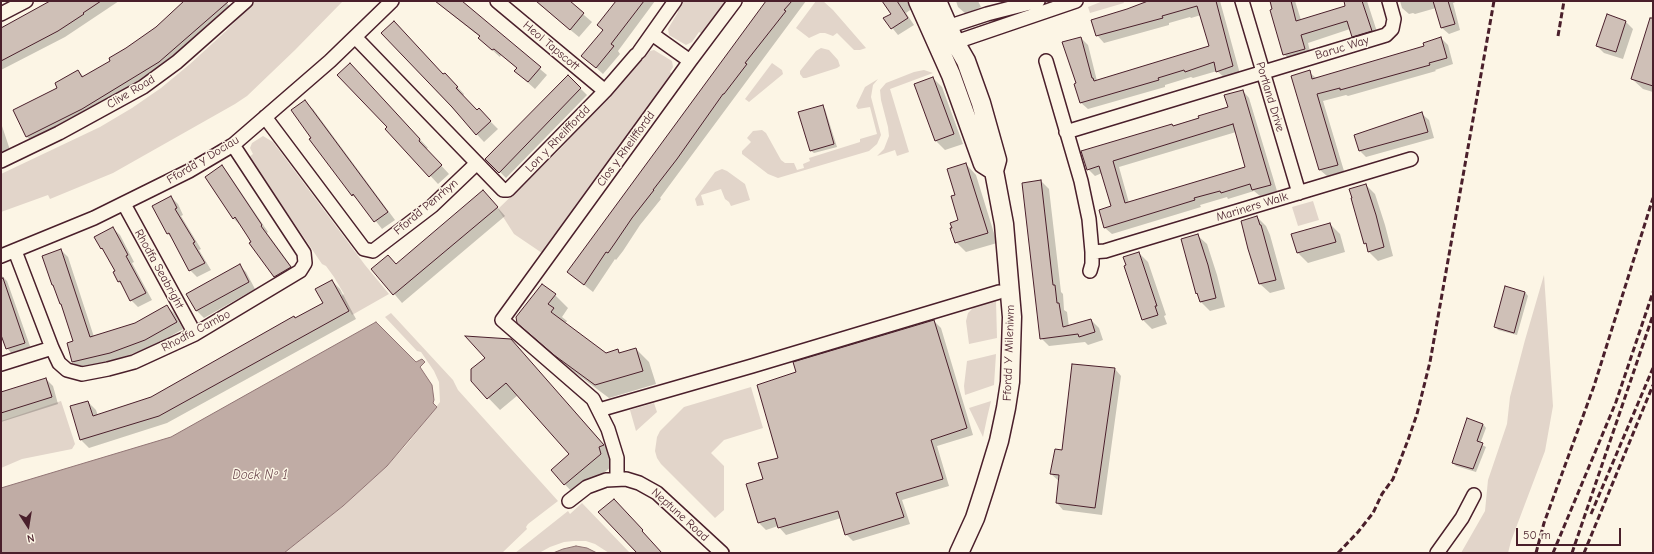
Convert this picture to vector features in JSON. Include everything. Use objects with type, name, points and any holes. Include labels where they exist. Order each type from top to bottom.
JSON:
[{"type":"street","points":[[1,14],[26,1]]},
{"type":"street","name":"Ffordd y Dociau","points":[[1,256],[94,218],[124,204],[189,171],[233,145],[355,37],[392,1]]},
{"type":"street","name":"Heol Tapscott","points":[[497,1],[605,91]]},
{"type":"street","name":"Lon y Rheilffordd","points":[[477,163],[503,190],[508,190],[605,91],[638,53],[675,1]]},
{"type":"street","name":"Clos y Rheilffordd","points":[[599,410],[592,399],[502,320],[735,1]]},
{"type":"street","name":"Ffordd Y Mileniwm","points":[[918,1],[966,61],[981,103],[997,160],[994,170],[1003,214],[1010,287],[1012,329],[1010,382],[1006,408],[990,471],[975,518],[959,553]]},
{"type":"street","name":"Ffordd Y Mileniwm","points":[[937,1],[945,33],[939,49],[962,104],[983,164],[994,170]]},
{"type":"street","points":[[945,33],[987,14],[1038,1]]},
{"type":"street","points":[[945,33],[1040,14],[1076,1]]},
{"type":"street","name":"Portland Drive","points":[[1242,1],[1299,193]]},
{"type":"street","name":"Baruc Way","points":[[1263,72],[1386,35],[1392,29],[1394,19],[1389,1]]},
{"type":"street","name":"Clive Road","points":[[1,160],[59,133],[143,86],[177,62],[243,2]]},
{"type":"street","points":[[652,34],[690,61]]},
{"type":"street","points":[[355,37],[477,163]]},
{"type":"street","points":[[1046,61],[1081,181],[1089,219],[1092,252],[1092,264],[1090,271]]},
{"type":"street","points":[[1066,132],[1263,72]]},
{"type":"street","name":"Ffordd Penrhyn","points":[[265,117],[364,249],[373,250],[385,242],[432,206],[477,163]]},
{"type":"street","name":"Rhodfa Cambo","points":[[15,251],[52,348],[59,363],[67,370],[82,374],[108,370],[134,362],[195,334],[300,271],[305,263],[304,253],[233,145]]},
{"type":"street","name":"Mariners Walk","points":[[1092,252],[1112,249],[1411,159]]},
{"type":"street","name":"Rhodfa Seabright","points":[[124,204],[195,334]]},
{"type":"street","points":[[617,479],[617,458],[608,429],[599,410],[999,292]]},
{"type":"street","points":[[1,364],[52,348]]},
{"type":"street","name":"Neptune Road","points":[[569,501],[587,487],[606,480],[626,479],[639,483],[657,493],[722,553]]},
{"type":"street","points":[[1437,553],[1462,518],[1474,494]]},
{"type":"shaded area","points":[[255,1],[343,1],[247,96],[235,104],[113,173],[50,199],[48,195],[1,212],[1,174],[100,127],[132,108],[161,88],[190,64],[226,31]]},
{"type":"shaded area","points":[[680,1],[728,1],[704,35],[699,32],[692,42],[686,45],[669,35],[668,29],[678,12],[675,9]]},
{"type":"shaded area","points":[[816,1],[823,1],[833,10],[866,48],[854,50],[837,33],[833,36],[820,33],[809,38],[796,28]]},
{"type":"shaded area","points":[[1103,1],[1123,1],[1124,3],[1090,13],[1088,7]]},
{"type":"shaded area","points":[[821,48],[829,50],[838,60],[840,66],[803,78],[800,71],[816,51]]},
{"type":"shaded area","points":[[654,50],[672,61],[673,67],[670,72],[673,75],[542,253],[514,234],[498,209],[560,149],[640,58],[643,60],[650,51]]},
{"type":"shaded area","points":[[772,63],[782,70],[783,74],[749,102],[745,99]]},
{"type":"shaded area","points":[[924,70],[933,73],[890,89],[909,152],[897,156],[895,150],[877,156],[884,149],[889,136],[880,90],[886,83],[914,72]]},
{"type":"shaded area","points":[[878,79],[873,85],[871,97],[881,135],[877,144],[869,151],[778,178],[768,174],[742,154],[742,151],[751,142],[747,138],[753,131],[762,130],[766,133],[781,160],[785,163],[794,163],[797,170],[804,168],[803,164],[810,161],[809,158],[860,142],[860,139],[877,134],[870,107],[858,109],[856,106],[865,87]]},
{"type":"shaded area","points":[[263,136],[273,142],[365,265],[389,294],[352,315],[341,296],[344,294],[334,277],[326,266],[322,264],[249,157],[253,154],[250,148],[252,143]]},
{"type":"shaded area","points":[[722,169],[745,184],[750,200],[731,206],[725,199],[721,189],[701,195],[704,205],[697,206],[695,199],[715,172]]},
{"type":"shaded area","points":[[1313,201],[1319,220],[1298,226],[1292,207]]},
{"type":"shaded area","points":[[1544,275],[1553,406],[1545,451],[1511,541],[1508,553],[1461,553],[1485,511],[1488,480],[1507,424],[1510,397]]},
{"type":"shaded area","points":[[996,301],[997,338],[969,344],[966,321],[968,313],[975,306]]},
{"type":"shaded area","points":[[391,313],[453,380],[458,390],[558,501],[528,524],[526,527],[527,529],[502,553],[284,553],[343,506],[387,466],[407,444],[440,402],[439,382],[434,371],[421,352],[417,351],[385,317]]},
{"type":"shaded area","points":[[996,354],[994,385],[965,395],[964,386],[967,361]]},
{"type":"shaded area","points":[[751,387],[763,428],[724,440],[711,453],[724,466],[724,510],[715,518],[661,464],[655,451],[657,437],[660,431],[684,407]]},
{"type":"shaded area","points":[[61,401],[75,444],[72,449],[22,459],[1,468],[1,421]]},
{"type":"shaded area","points":[[991,401],[987,418],[983,437],[969,408]]},
{"type":"shaded area","points":[[654,403],[657,412],[636,431],[630,410]]},
{"type":"shaded area","points":[[582,503],[630,553],[609,553],[595,544],[586,541],[574,541],[564,542],[539,553],[515,553],[568,511],[570,514]]},
{"type":"water","name":"Dock Nº 1","points":[[376,322],[416,362],[422,359],[425,362],[420,367],[432,385],[433,403],[437,407],[387,466],[343,506],[284,553],[1,553],[1,488],[171,437]]},
{"type":"water","points":[[576,546],[587,548],[597,553],[553,553],[563,549]]},
{"type":"building","points":[[50,1],[101,1],[58,31],[1,61],[1,28]]},
{"type":"building","points":[[184,1],[229,1],[159,62],[82,109],[26,137],[13,110],[57,88],[55,83],[78,70],[82,77],[110,61],[109,58],[156,27]]},
{"type":"building","points":[[435,1],[462,1],[541,67],[528,82],[514,71],[517,68],[494,49],[492,50],[478,38],[480,36]]},
{"type":"building","points":[[536,1],[570,1],[584,13],[570,30]]},
{"type":"building","points":[[616,1],[644,1],[611,44],[614,46],[596,68],[581,56],[603,30],[597,25]]},
{"type":"building","points":[[766,1],[792,1],[784,10],[786,11],[745,63],[747,64],[723,94],[608,253],[606,252],[584,285],[567,272]]},
{"type":"building","points":[[882,1],[897,1],[908,18],[891,29],[883,18],[891,14]]},
{"type":"building","points":[[1148,1],[1216,1],[1233,66],[1216,72],[1214,62],[1080,103],[1074,84],[1076,83],[1062,42],[1081,37],[1094,81],[1209,46],[1197,6],[1162,16],[1163,18],[1096,36],[1091,20]]},
{"type":"building","points":[[1270,1],[1291,1],[1296,21],[1345,6],[1344,1],[1362,1],[1372,31],[1352,37],[1347,21],[1301,35],[1305,49],[1283,55],[1270,10],[1272,9]]},
{"type":"building","points":[[1433,1],[1448,1],[1455,24],[1441,28]]},
{"type":"building","points":[[1607,14],[1626,21],[1616,52],[1596,46]]},
{"type":"building","points":[[1650,18],[1653,18],[1653,86],[1631,79]]},
{"type":"building","points":[[394,21],[443,74],[445,73],[458,87],[456,88],[477,110],[479,108],[491,121],[476,135],[452,107],[381,33]]},
{"type":"building","points":[[1441,37],[1447,58],[1429,63],[1430,65],[1340,90],[1340,88],[1317,94],[1338,165],[1319,170],[1291,76],[1310,70],[1312,79],[1424,46],[1423,43]]},
{"type":"building","points":[[350,63],[442,165],[429,177],[385,129],[387,127],[337,75]]},
{"type":"building","points":[[568,75],[581,88],[499,173],[485,159]]},
{"type":"building","points":[[933,77],[954,134],[935,141],[914,84]]},
{"type":"building","points":[[1243,90],[1271,185],[1252,190],[1250,184],[1221,193],[1220,191],[1194,198],[1195,200],[1104,228],[1099,210],[1111,206],[1099,166],[1087,170],[1081,151],[1172,124],[1173,126],[1199,118],[1198,116],[1228,107],[1224,95]],"holes":[[[1233,124],[1245,167],[1125,203],[1113,161]]]},
{"type":"building","points":[[305,100],[388,212],[374,222],[353,194],[352,196],[309,139],[311,138],[291,110]]},
{"type":"building","points":[[823,105],[834,144],[810,151],[798,112]]},
{"type":"building","points":[[1422,112],[1428,132],[1359,151],[1354,135]]},
{"type":"building","points":[[966,163],[988,233],[955,243],[950,228],[952,228],[950,223],[958,220],[951,196],[955,195],[947,169]]},
{"type":"building","points":[[222,165],[262,225],[261,226],[291,267],[274,277],[249,243],[251,242],[235,217],[233,219],[205,177]]},
{"type":"building","points":[[1041,180],[1053,285],[1055,285],[1057,303],[1059,303],[1063,327],[1091,319],[1095,332],[1079,337],[1078,334],[1040,339],[1022,183]]},
{"type":"building","points":[[1366,184],[1384,247],[1368,252],[1366,243],[1364,244],[1349,189]]},
{"type":"building","points":[[483,190],[498,207],[393,295],[371,269],[388,255],[396,264]]},
{"type":"building","points":[[171,196],[177,208],[175,209],[195,242],[193,243],[205,263],[189,271],[169,233],[167,234],[152,206]]},
{"type":"building","points":[[1257,216],[1261,225],[1276,280],[1259,284],[1241,221]]},
{"type":"building","points":[[1330,223],[1336,242],[1297,253],[1291,234]]},
{"type":"building","points":[[113,227],[128,255],[126,256],[146,293],[130,301],[120,281],[118,282],[113,272],[115,271],[94,237]]},
{"type":"building","points":[[1198,234],[1208,265],[1216,298],[1200,302],[1197,293],[1196,294],[1181,239]]},
{"type":"building","points":[[61,249],[90,337],[135,323],[167,305],[177,322],[145,340],[110,353],[72,362],[67,343],[73,341],[61,304],[52,285],[42,256]]},
{"type":"building","points":[[1139,252],[1157,306],[1155,306],[1158,315],[1142,320],[1124,266],[1126,265],[1123,257]]},
{"type":"building","points":[[240,264],[249,282],[196,311],[186,294]]},
{"type":"building","points":[[3,278],[25,343],[6,349],[1,335],[1,279]]},
{"type":"building","points":[[332,280],[349,311],[159,416],[80,440],[70,406],[88,401],[93,416],[151,397],[294,316],[295,318],[323,303],[315,289]]},
{"type":"building","points":[[542,284],[556,294],[548,304],[554,308],[551,312],[606,353],[618,349],[619,353],[636,348],[643,371],[595,385],[554,355],[517,323],[516,317]]},
{"type":"building","points":[[1505,286],[1525,292],[1514,333],[1494,327]]},
{"type":"building","points":[[934,320],[967,428],[931,440],[943,479],[896,493],[904,517],[845,535],[838,511],[778,528],[775,518],[758,523],[746,484],[763,479],[758,463],[778,458],[757,385],[796,372],[793,362]]},
{"type":"building","points":[[465,336],[511,339],[604,445],[599,447],[601,454],[564,485],[551,470],[569,454],[506,383],[487,399],[471,381],[471,369],[485,358]]},
{"type":"building","points":[[1072,364],[1115,368],[1095,508],[1056,503],[1059,475],[1050,474],[1055,449],[1062,450]]},
{"type":"building","points":[[46,378],[52,397],[1,413],[1,392]]},
{"type":"building","points":[[1467,418],[1483,424],[1477,441],[1483,443],[1473,469],[1452,463]]},
{"type":"building","points":[[614,499],[662,553],[637,553],[598,512]]},
{"type":"railway","points":[[1338,553],[1358,532],[1373,513],[1382,494],[1393,479],[1417,414],[1430,362],[1494,1]]},
{"type":"railway","points":[[1558,36],[1564,1]]},
{"type":"railway","points":[[1536,553],[1544,523],[1594,386],[1653,198]]},
{"type":"railway","points":[[1553,553],[1616,402],[1653,292]]},
{"type":"railway","points":[[1572,553],[1653,315]]},
{"type":"railway","points":[[1591,514],[1653,368]]},
{"type":"railway","points":[[1584,553],[1653,385]]}]
